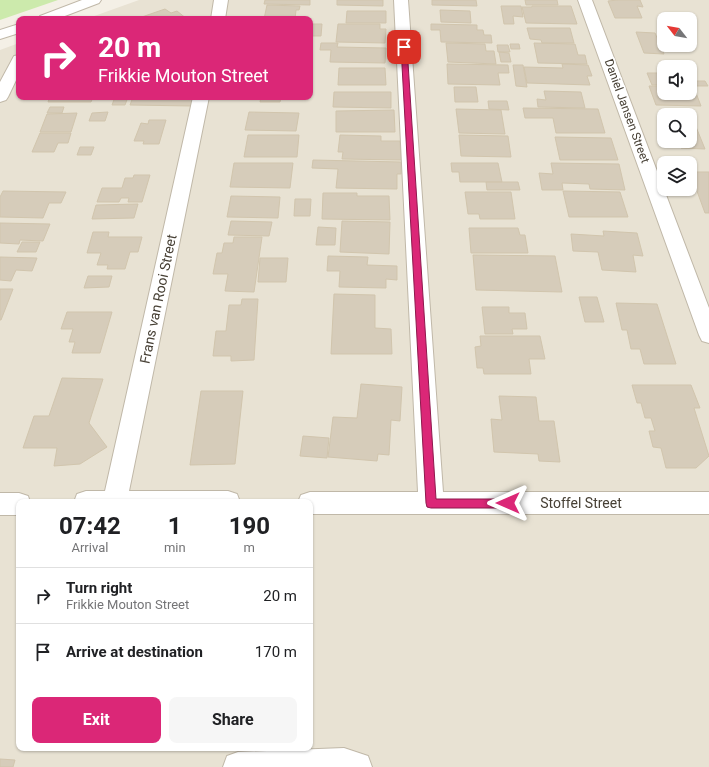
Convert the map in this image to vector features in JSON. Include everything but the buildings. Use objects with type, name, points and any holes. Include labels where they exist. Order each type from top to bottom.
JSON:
[{"type":"street","points":[[53,16],[94,0]]},
{"type":"street","points":[[218,16],[221,0]]},
{"type":"street","points":[[401,0],[431,503]]},
{"type":"street","name":"Daniel Jansen Street","points":[[586,0],[709,336]]},
{"type":"street","points":[[0,35],[16,29]]},
{"type":"street","points":[[0,98],[16,65]]},
{"type":"street","name":"Frans van Rooi Street","points":[[115,499],[200,100]]},
{"type":"street","name":"Stoffel Street","points":[[313,503],[709,503]]},
{"type":"street","points":[[0,504],[16,504]]},
{"type":"street","points":[[238,767],[344,763],[357,767]]},
{"type":"shaded area","points":[[139,0],[709,0],[709,767],[0,767],[0,50],[16,44],[16,100],[313,100],[313,16],[94,16]]},
{"type":"green space","points":[[0,0],[58,0],[0,20]]},
{"type":"route","points":[[404,47],[431,503],[508,503]]}]
